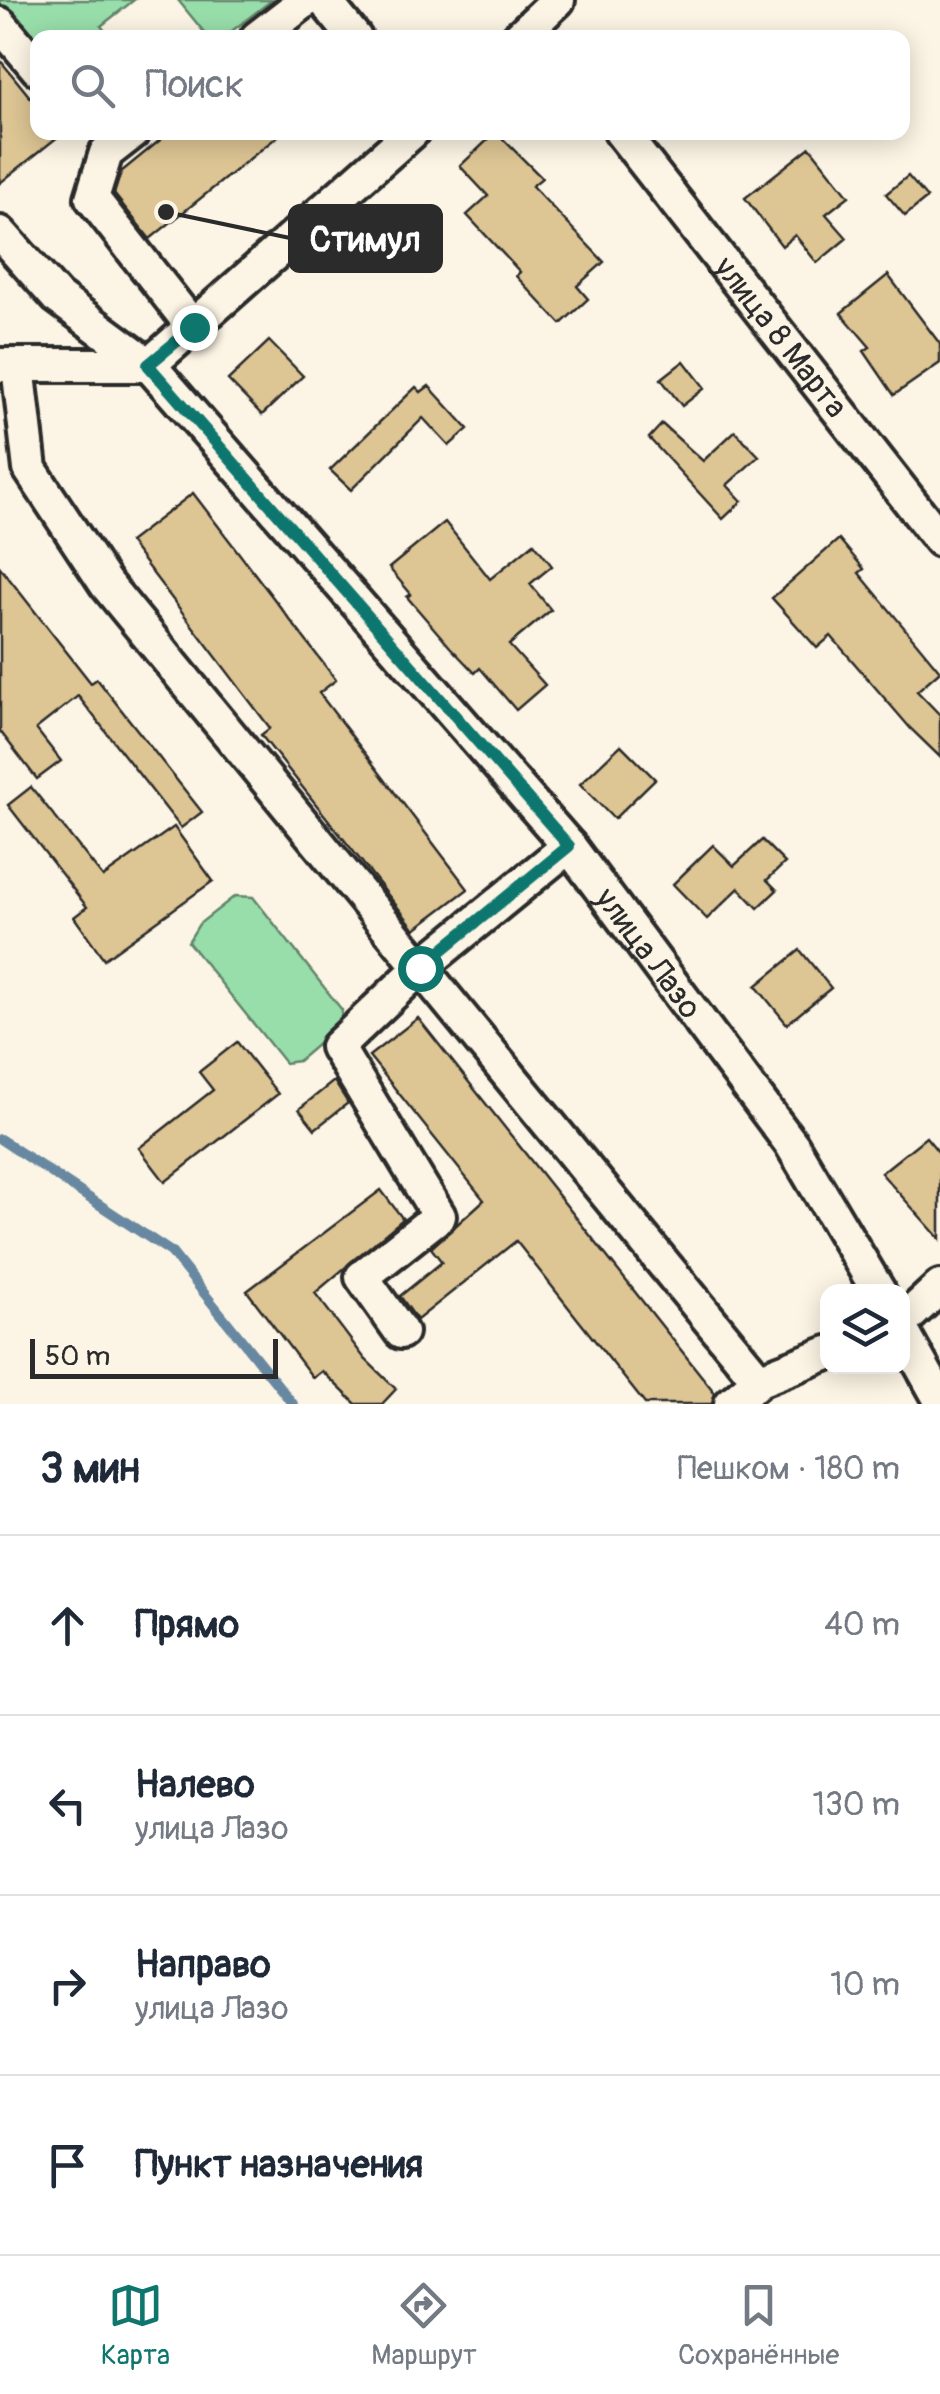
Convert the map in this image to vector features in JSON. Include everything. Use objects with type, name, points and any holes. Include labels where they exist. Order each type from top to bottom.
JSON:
[{"type":"street","points":[[267,30],[306,0]]},
{"type":"street","points":[[324,0],[348,30]]},
{"type":"street","points":[[0,24],[30,60]]},
{"type":"street","points":[[403,140],[148,365],[9,366],[30,470],[106,584],[759,1380]]},
{"type":"street","name":"улица 8 Марта","points":[[627,140],[940,540]]},
{"type":"street","points":[[98,143],[92,198],[194,327]]},
{"type":"street","name":"улица Лазо","points":[[0,233],[57,298],[148,365],[569,846],[792,1145],[874,1284]]},
{"type":"street","points":[[401,1332],[362,1277],[440,1216],[336,1048],[420,968],[569,846]]},
{"type":"street","points":[[910,1315],[940,1287]]},
{"type":"street","points":[[910,1345],[940,1399]]},
{"type":"street","points":[[731,1404],[759,1380],[820,1356]]},
{"type":"green space","points":[[0,0],[134,0],[101,26],[104,30],[30,30],[30,49],[0,11]]},
{"type":"green space","points":[[178,0],[272,0],[233,30],[202,30]]},
{"type":"green space","points":[[235,896],[253,897],[342,1010],[339,1026],[298,1061],[285,1063],[188,942],[199,924]]},
{"type":"building","points":[[0,60],[30,97],[30,140],[54,140],[0,183]]},
{"type":"building","points":[[160,140],[273,140],[150,239],[114,194],[121,172]]},
{"type":"building","points":[[488,140],[504,140],[542,178],[532,186],[604,262],[577,286],[588,299],[561,324],[467,215],[488,196],[460,166]]},
{"type":"building","points":[[810,147],[849,196],[826,214],[847,238],[817,263],[795,235],[782,246],[745,198]]},
{"type":"building","points":[[908,176],[927,198],[905,216],[886,194]]},
{"type":"building","points":[[888,275],[940,344],[940,363],[894,395],[864,351],[870,347],[841,313]]},
{"type":"building","points":[[269,341],[303,376],[262,415],[228,380]]},
{"type":"building","points":[[684,361],[705,388],[682,406],[661,379]]},
{"type":"building","points":[[429,386],[468,429],[449,446],[423,418],[351,490],[330,470],[416,387],[421,392]]},
{"type":"building","points":[[662,424],[703,461],[735,431],[759,456],[727,485],[742,501],[723,519],[649,438]]},
{"type":"building","points":[[193,493],[336,680],[319,693],[468,889],[415,929],[261,735],[270,728],[129,542]]},
{"type":"building","points":[[445,522],[490,579],[534,543],[552,566],[530,584],[551,610],[509,645],[545,685],[516,710],[480,668],[475,673],[450,647],[407,597],[411,594],[389,568]]},
{"type":"building","points":[[839,539],[864,569],[859,573],[940,671],[917,691],[940,715],[940,757],[831,636],[817,648],[772,598]]},
{"type":"building","points":[[0,567],[91,683],[97,679],[202,812],[181,828],[78,696],[36,729],[61,761],[37,779],[0,731]]},
{"type":"building","points":[[621,745],[655,779],[614,819],[580,784]]},
{"type":"building","points":[[31,787],[103,877],[174,827],[213,881],[104,959],[74,917],[87,907],[8,805]]},
{"type":"building","points":[[762,840],[785,863],[767,880],[777,890],[758,908],[739,888],[707,919],[673,884],[713,845],[734,866]]},
{"type":"building","points":[[800,950],[831,988],[787,1024],[756,986]]},
{"type":"building","points":[[418,1018],[715,1393],[712,1404],[645,1404],[516,1241],[417,1320],[400,1296],[442,1262],[431,1248],[484,1200],[369,1056]]},
{"type":"building","points":[[237,1042],[278,1094],[165,1182],[139,1148],[213,1090],[199,1072]]},
{"type":"building","points":[[334,1081],[348,1103],[315,1129],[299,1109]]},
{"type":"building","points":[[926,1137],[940,1154],[940,1239],[881,1173]]},
{"type":"building","points":[[381,1190],[403,1219],[315,1293],[365,1359],[396,1389],[382,1404],[356,1404],[322,1371],[313,1378],[247,1291]]},
{"type":"waterway","points":[[0,1139],[171,1252],[293,1404]]},
{"type":"place","name":"Стимул","points":[[166,212]]},
{"type":"route","points":[[194,327],[148,365],[569,846],[420,968]]}]
